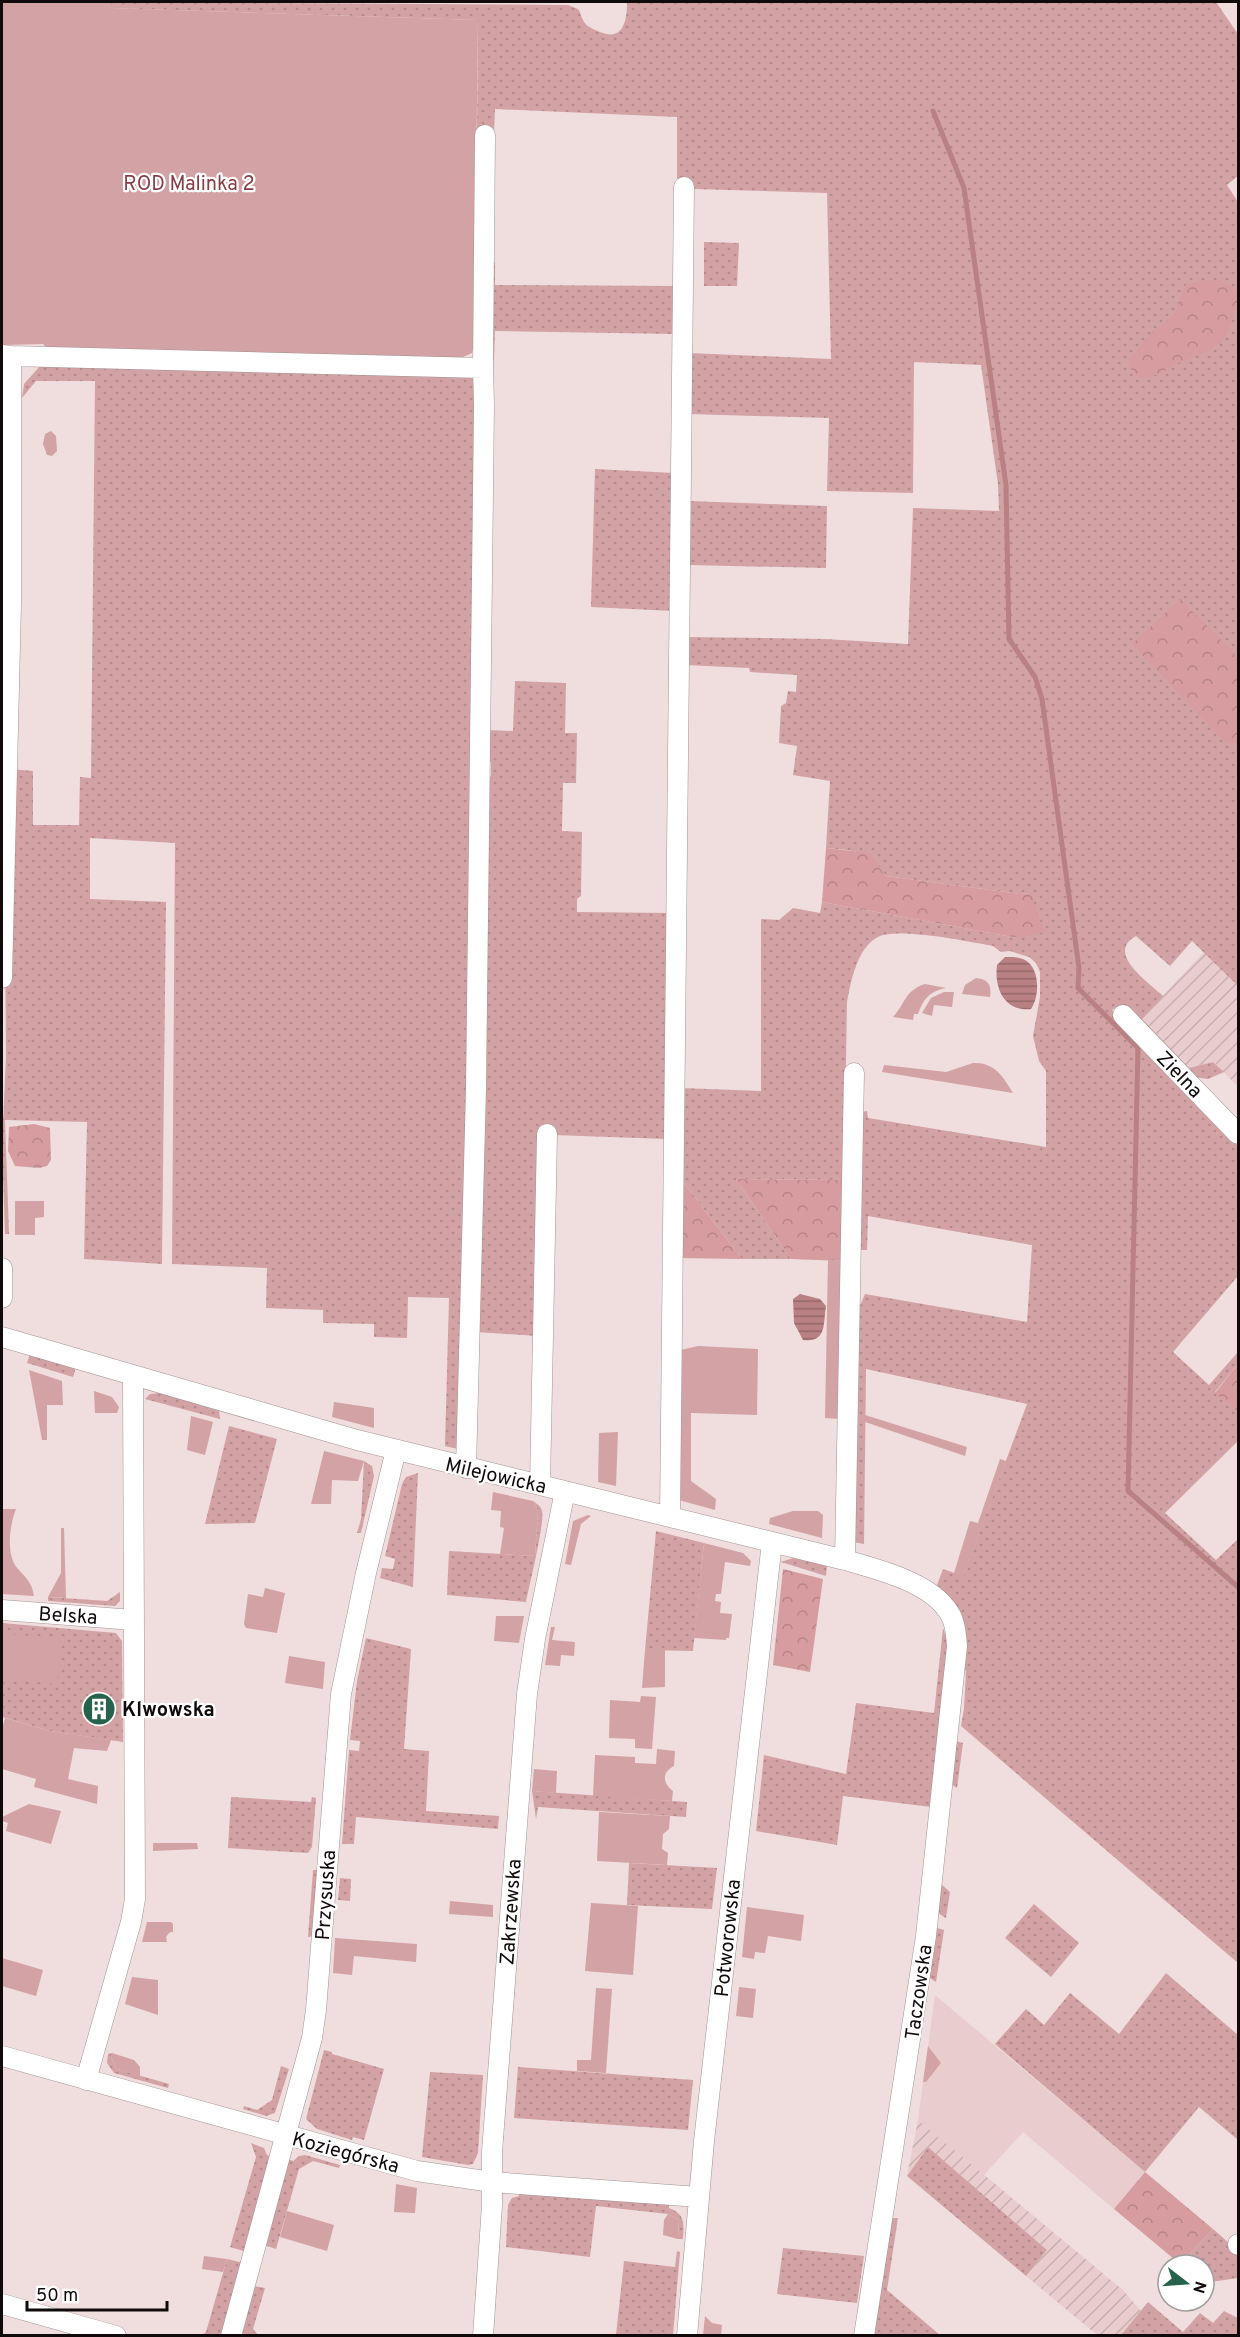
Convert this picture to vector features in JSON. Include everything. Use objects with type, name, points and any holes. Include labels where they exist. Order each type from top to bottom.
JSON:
[{"type":"street","points":[[466,1468],[476,1089],[485,135]]},
{"type":"street","points":[[670,1516],[684,187]]},
{"type":"street","points":[[2,978],[11,603],[6,355],[483,368]]},
{"type":"street","name":"Zielna","points":[[1122,1015],[1239,1134]]},
{"type":"street","points":[[845,1560],[854,1073]]},
{"type":"street","points":[[540,1485],[547,1134]]},
{"type":"street","points":[[2,1269],[2,1298]]},
{"type":"street","name":"Milejowicka","points":[[2,1337],[396,1450],[845,1560],[897,1577],[934,1596],[946,1607],[953,1621],[957,1646]]},
{"type":"street","points":[[86,2080],[129,1930],[135,1899],[133,1376]]},
{"type":"street","name":"Przysuska","points":[[231,2336],[309,2054],[316,2010],[340,1694],[363,1583],[396,1450]]},
{"type":"street","name":"Zakrzewska","points":[[483,2336],[492,2152],[527,1694],[535,1639],[565,1491]]},
{"type":"street","name":"Potworowska","points":[[687,2336],[699,2197],[772,1542]]},
{"type":"street","name":"Belska","points":[[2,1610],[135,1620]]},
{"type":"street","name":"Taczowska","points":[[864,2336],[926,1936],[957,1646]]},
{"type":"street","name":"Koziegórska","points":[[2,2056],[417,2171],[492,2182],[699,2197]]},
{"type":"street","points":[[2,2304],[116,2336]]},
{"type":"shaded area","points":[[1204,952],[1238,986],[1238,1087],[1214,1062],[1189,1068],[1141,1019]]},
{"type":"shaded area","points":[[1005,957],[1025,960],[1034,969],[1037,990],[1031,1009],[1014,1007],[999,990],[997,965]]},
{"type":"shaded area","points":[[800,1294],[820,1299],[826,1306],[822,1331],[820,1335],[811,1340],[803,1340],[794,1323],[793,1299]]},
{"type":"shaded area","points":[[935,1995],[1145,2172],[1114,2209],[1023,2132],[984,2175],[918,2120]]},
{"type":"shaded area","points":[[918,2120],[1123,2290],[1141,2311],[1121,2335],[1097,2335],[1026,2276],[1047,2250],[928,2147],[907,2176]]},
{"type":"green space","name":"ROD Malinka 2","points":[[2,2],[111,2],[112,8],[478,20],[474,344],[472,353],[461,358],[49,350],[43,344],[2,345]]},
{"type":"green space","points":[[111,2],[568,5],[578,9],[587,25],[608,34],[614,34],[625,22],[627,2],[1216,2],[1238,34],[1238,176],[1227,185],[1238,202],[1238,986],[1192,941],[1170,966],[1136,936],[1128,943],[1125,951],[1132,967],[1163,996],[1142,1019],[1189,1068],[1213,1062],[1224,1072],[1208,1079],[1193,1077],[1120,1005],[1112,1010],[1238,1146],[1238,1276],[1173,1352],[1209,1385],[1238,1352],[1238,1364],[1215,1392],[1238,1412],[1238,1441],[1165,1513],[1216,1560],[1238,1539],[1238,1963],[961,1726],[966,1671],[963,1669],[947,1595],[937,1585],[943,1569],[963,1576],[1027,1404],[866,1369],[864,1544],[853,1542],[859,1308],[865,1294],[1027,1322],[1032,1245],[868,1216],[867,1250],[858,1250],[861,1112],[867,1111],[868,1118],[1046,1147],[1046,1071],[1039,1061],[1033,1036],[1040,997],[1040,972],[1036,963],[1029,957],[1010,951],[1001,952],[993,946],[917,934],[888,934],[878,937],[865,949],[856,966],[847,1002],[844,1180],[736,1179],[791,1259],[742,1259],[680,1178],[681,1088],[761,1091],[761,919],[779,920],[793,908],[820,913],[822,902],[1018,938],[1031,893],[1020,894],[886,876],[867,856],[846,850],[826,848],[830,781],[793,775],[797,746],[779,743],[781,706],[786,703],[788,691],[796,692],[797,675],[750,672],[749,668],[686,665],[686,637],[825,639],[908,644],[913,508],[999,511],[998,484],[981,365],[914,362],[913,493],[827,491],[829,418],[689,414],[689,353],[831,359],[827,193],[694,189],[693,186],[677,185],[677,117],[495,109],[494,131],[477,131],[478,20],[111,8]]},
{"type":"green space","points":[[704,242],[739,243],[737,286],[704,286]]},
{"type":"green space","points":[[495,262],[495,285],[675,286],[675,334],[495,331],[494,360],[487,360],[491,265]]},
{"type":"green space","points":[[1220,280],[1236,290],[1237,298],[1232,321],[1223,339],[1210,350],[1156,375],[1140,377],[1134,375],[1128,362],[1149,335],[1176,312],[1185,285],[1199,281]]},
{"type":"green space","points":[[40,366],[473,377],[475,381],[473,830],[458,1449],[445,1446],[449,1298],[408,1297],[407,1338],[374,1337],[374,1324],[323,1323],[323,1310],[266,1308],[267,1268],[172,1264],[175,843],[90,838],[90,899],[166,902],[162,1264],[84,1259],[87,1122],[5,1120],[9,1234],[5,1234],[2,1146],[6,1056],[5,937],[10,769],[33,771],[33,825],[79,825],[80,777],[91,778],[95,381],[36,381],[22,398],[24,384]]},
{"type":"green space","points":[[51,431],[56,436],[57,451],[52,456],[47,455],[43,444],[45,434]]},
{"type":"green space","points":[[595,469],[674,473],[673,611],[591,607]]},
{"type":"green space","points":[[689,501],[827,506],[826,568],[688,565]]},
{"type":"green space","points":[[1180,599],[1238,657],[1238,745],[1225,742],[1132,644]]},
{"type":"green space","points":[[515,681],[566,683],[565,733],[577,733],[576,783],[563,783],[562,831],[582,832],[581,896],[577,899],[577,912],[670,913],[667,1139],[553,1135],[537,1336],[476,1332],[487,780],[491,776],[491,762],[488,760],[488,730],[513,731]]},
{"type":"green space","points":[[826,848],[871,855],[886,876],[1020,894],[1031,893],[1044,932],[1018,938],[822,902]]},
{"type":"green space","points":[[976,978],[988,983],[990,997],[962,994],[965,985]]},
{"type":"green space","points":[[925,984],[946,988],[928,996],[918,1014],[914,1014],[913,1020],[893,1017],[909,994]]},
{"type":"green space","points":[[944,992],[954,992],[952,1007],[934,1005],[932,1016],[922,1013],[931,998]]},
{"type":"green space","points":[[973,1063],[987,1065],[997,1071],[1013,1093],[882,1072],[884,1065],[946,1072]]},
{"type":"green space","points":[[34,1124],[50,1128],[51,1160],[47,1166],[39,1168],[15,1166],[8,1151],[9,1127]]},
{"type":"green space","points":[[680,1178],[742,1259],[679,1258]]},
{"type":"green space","points":[[736,1179],[844,1180],[843,1261],[791,1259]]},
{"type":"green space","points":[[15,1201],[44,1201],[44,1217],[35,1218],[35,1235],[15,1235]]},
{"type":"green space","points":[[828,1260],[843,1261],[840,1419],[825,1418]]},
{"type":"green space","points":[[698,1346],[758,1349],[757,1415],[691,1413],[691,1481],[716,1499],[715,1510],[675,1499],[681,1350]]},
{"type":"green space","points":[[30,1354],[74,1367],[73,1377],[27,1363]]},
{"type":"green space","points":[[1238,1364],[1238,1412],[1215,1393]]},
{"type":"green space","points":[[29,1370],[62,1381],[63,1405],[47,1405],[47,1440],[42,1440]]},
{"type":"green space","points":[[94,1391],[112,1397],[119,1407],[117,1413],[95,1413]]},
{"type":"green space","points":[[160,1393],[219,1411],[220,1419],[145,1399],[150,1394]]},
{"type":"green space","points":[[334,1402],[374,1408],[374,1428],[332,1417]]},
{"type":"green space","points":[[865,1415],[967,1447],[965,1456],[865,1422]]},
{"type":"green space","points":[[191,1416],[213,1422],[205,1455],[187,1450]]},
{"type":"green space","points":[[229,1426],[277,1439],[255,1523],[205,1524]]},
{"type":"green space","points":[[618,1432],[616,1486],[598,1482],[599,1433]]},
{"type":"green space","points":[[324,1451],[364,1461],[358,1481],[332,1480],[331,1504],[311,1504]]},
{"type":"green space","points":[[1000,1459],[1006,1461],[963,1577],[954,1573],[970,1521],[978,1523]]},
{"type":"green space","points":[[364,1461],[372,1466],[374,1476],[361,1533],[357,1533],[361,1519]]},
{"type":"green space","points":[[418,1473],[413,1587],[380,1578],[382,1568],[393,1569],[395,1559],[385,1556],[402,1484],[406,1477]]},
{"type":"green space","points":[[493,1492],[533,1501],[538,1511],[535,1556],[500,1554],[504,1528],[500,1527],[501,1511],[491,1510]]},
{"type":"green space","points":[[533,1501],[541,1508],[542,1517],[539,1541],[526,1602],[447,1595],[449,1551],[535,1556],[538,1511]]},
{"type":"green space","points":[[2,1509],[16,1509],[11,1531],[11,1556],[30,1584],[34,1596],[2,1594]]},
{"type":"green space","points":[[793,1511],[818,1511],[823,1515],[822,1538],[769,1524],[770,1518]]},
{"type":"green space","points":[[591,1516],[581,1524],[571,1565],[565,1564],[573,1521]]},
{"type":"green space","points":[[61,1528],[64,1528],[66,1598],[48,1597],[61,1573]]},
{"type":"green space","points":[[656,1531],[704,1543],[693,1651],[645,1650]]},
{"type":"green space","points":[[704,1543],[743,1553],[751,1561],[750,1566],[725,1562],[721,1594],[716,1594],[715,1601],[721,1602],[720,1613],[732,1614],[729,1638],[726,1640],[694,1638]]},
{"type":"green space","points":[[793,1558],[827,1565],[826,1576],[781,1562]]},
{"type":"green space","points":[[783,1569],[823,1579],[810,1672],[773,1665]]},
{"type":"green space","points":[[265,1588],[285,1593],[277,1633],[246,1628],[244,1624],[248,1594],[263,1597]]},
{"type":"green space","points":[[120,1592],[120,1601],[115,1606],[48,1601],[48,1597],[107,1601]]},
{"type":"green space","points":[[496,1616],[524,1616],[519,1643],[494,1641]]},
{"type":"green space","points":[[2,1623],[116,1633],[122,1641],[123,1742],[50,1731],[2,1717]]},
{"type":"green space","points":[[551,1627],[555,1627],[552,1640],[575,1642],[574,1656],[561,1655],[560,1666],[545,1665]]},
{"type":"green space","points":[[943,1628],[948,1653],[931,1807],[843,1796],[837,1845],[756,1831],[764,1755],[846,1774],[856,1703],[934,1713]]},
{"type":"green space","points":[[2,1633],[62,1639],[57,1684],[2,1679]]},
{"type":"green space","points":[[366,1638],[411,1649],[404,1749],[429,1751],[426,1811],[499,1816],[498,1829],[356,1817],[354,1844],[342,1844],[349,1750],[359,1751],[360,1741],[350,1740],[357,1681]]},
{"type":"green space","points":[[645,1650],[665,1650],[665,1687],[642,1688]]},
{"type":"green space","points":[[289,1656],[325,1662],[323,1689],[285,1683]]},
{"type":"green space","points":[[641,1696],[656,1697],[652,1749],[635,1748],[635,1739],[609,1738],[610,1700],[640,1702]]},
{"type":"green space","points":[[5,1718],[50,1731],[111,1740],[107,1751],[74,1748],[68,1779],[98,1786],[97,1804],[34,1787],[36,1779],[2,1769],[2,1730]]},
{"type":"green space","points":[[956,1741],[963,1743],[957,1788],[951,1784]]},
{"type":"green space","points":[[657,1749],[675,1751],[674,1766],[667,1771],[665,1778],[667,1785],[673,1791],[672,1801],[593,1796],[595,1755],[635,1757],[635,1763],[656,1764]]},
{"type":"green space","points":[[534,1769],[557,1771],[556,1793],[532,1791]]},
{"type":"green space","points":[[532,1791],[687,1802],[686,1817],[538,1807],[536,1819]]},
{"type":"green space","points":[[231,1797],[311,1802],[312,1797],[316,1798],[312,1847],[308,1853],[228,1848]]},
{"type":"green space","points":[[29,1804],[61,1811],[51,1844],[6,1831],[8,1823],[2,1821],[2,1817]]},
{"type":"green space","points":[[599,1812],[670,1816],[669,1829],[663,1834],[662,1849],[668,1853],[667,1865],[597,1861]]},
{"type":"green space","points":[[153,1843],[197,1843],[198,1849],[153,1851]]},
{"type":"green space","points":[[941,1846],[946,1848],[940,1883],[950,1892],[946,1918],[935,1911]]},
{"type":"green space","points":[[629,1863],[717,1868],[712,1909],[627,1905]]},
{"type":"green space","points":[[313,1870],[317,1870],[313,1936],[308,1937]]},
{"type":"green space","points":[[340,1878],[351,1879],[350,1901],[338,1900]]},
{"type":"green space","points":[[450,1901],[493,1905],[493,1917],[449,1914]]},
{"type":"green space","points":[[591,1903],[638,1906],[633,1975],[585,1971]]},
{"type":"green space","points":[[1034,1904],[1079,1943],[1051,1977],[1005,1938]]},
{"type":"green space","points":[[747,1907],[804,1915],[801,1941],[768,1936],[765,1953],[755,1952],[754,1959],[742,1957]]},
{"type":"green space","points":[[147,1922],[171,1922],[173,1924],[173,1932],[166,1937],[167,1942],[142,1942]]},
{"type":"green space","points":[[937,1928],[944,1930],[936,1982],[928,1977]]},
{"type":"green space","points":[[335,1938],[417,1944],[416,1962],[354,1956],[352,1975],[333,1973]]},
{"type":"green space","points":[[2,1958],[43,1970],[36,1996],[2,1986]]},
{"type":"green space","points":[[1166,1973],[1238,2035],[1238,2140],[1199,2107],[1145,2172],[995,2044],[1026,2009],[1044,2025],[1070,1993],[1119,2034]]},
{"type":"green space","points":[[132,1977],[158,1980],[158,2015],[125,2004]]},
{"type":"green space","points":[[739,1987],[756,1989],[753,2018],[736,2016]]},
{"type":"green space","points":[[596,1988],[612,1989],[606,2073],[577,2071],[577,2060],[591,2060]]},
{"type":"green space","points":[[928,2046],[941,2063],[926,2082],[923,2082]]},
{"type":"green space","points":[[324,2050],[384,2069],[364,2140],[353,2137],[352,2140],[317,2129],[306,2119]]},
{"type":"green space","points":[[112,2053],[111,2057],[117,2069],[169,2084],[168,2088],[114,2073],[107,2063],[108,2054]]},
{"type":"green space","points":[[112,2053],[134,2060],[140,2067],[140,2076],[117,2069],[111,2057]]},
{"type":"green space","points":[[281,2066],[289,2069],[275,2113],[266,2116],[243,2109],[244,2106],[257,2110],[272,2100]]},
{"type":"green space","points":[[518,2067],[693,2080],[688,2130],[514,2118]]},
{"type":"green space","points":[[430,2072],[483,2075],[478,2153],[473,2164],[422,2157]]},
{"type":"green space","points":[[251,2143],[264,2148],[267,2155],[273,2157],[247,2252],[230,2247],[256,2157]]},
{"type":"green space","points":[[928,2147],[1047,2250],[1026,2276],[907,2176]]},
{"type":"green space","points":[[305,2155],[340,2165],[339,2168],[313,2161],[299,2169],[276,2249],[264,2245],[288,2159],[293,2161]]},
{"type":"green space","points":[[1145,2172],[1213,2229],[1190,2253],[1167,2253],[1114,2209]]},
{"type":"green space","points":[[396,2184],[417,2188],[415,2213],[394,2212]]},
{"type":"green space","points":[[519,2191],[669,2204],[669,2208],[681,2216],[683,2239],[678,2239],[679,2220],[668,2214],[596,2206],[590,2257],[506,2247],[508,2205],[512,2198],[519,2196]]},
{"type":"green space","points":[[287,2211],[334,2225],[327,2251],[280,2237]]},
{"type":"green space","points":[[668,2214],[679,2220],[678,2239],[663,2235],[664,2220]]},
{"type":"green space","points":[[893,2218],[898,2218],[887,2290],[940,2335],[872,2336],[888,2235]]},
{"type":"green space","points":[[1213,2229],[1238,2251],[1238,2278],[1216,2281],[1216,2253],[1190,2253]]},
{"type":"green space","points":[[783,2248],[864,2256],[857,2303],[777,2294]]},
{"type":"green space","points":[[677,2251],[680,2252],[673,2335],[616,2335],[624,2261],[675,2267]]},
{"type":"green space","points":[[204,2256],[227,2259],[223,2272],[202,2269]]},
{"type":"green space","points":[[227,2259],[244,2263],[223,2335],[201,2336],[206,2332]]},
{"type":"green space","points":[[254,2286],[265,2288],[253,2329],[258,2335],[242,2336]]},
{"type":"green space","points":[[1148,2302],[1156,2309],[1156,2313],[1161,2313],[1183,2332],[1200,2313],[1213,2323],[1224,2311],[1238,2318],[1238,2335],[1121,2335]]},
{"type":"green space","points":[[705,2316],[712,2323],[722,2325],[721,2335],[703,2335]]},
{"type":"waterway","points":[[933,111],[964,188],[1006,485],[1009,639],[1035,677],[1042,699],[1079,968],[1078,988],[1138,1048],[1128,1491],[1238,1587]]},
{"type":"place","name":"Klwowska","points":[[99,1709]]}]
